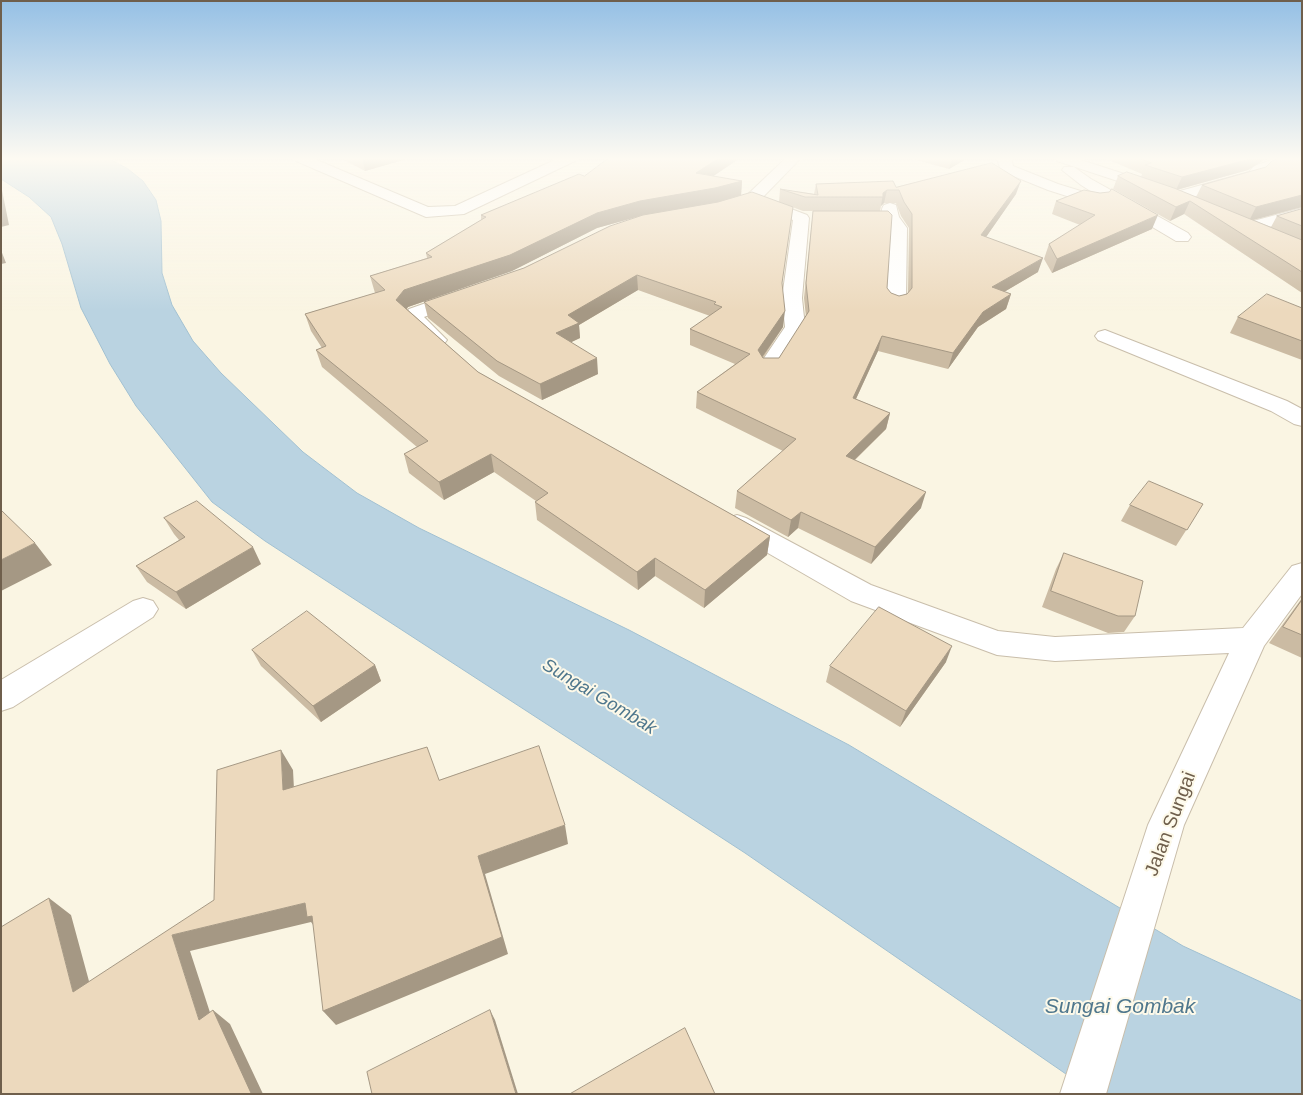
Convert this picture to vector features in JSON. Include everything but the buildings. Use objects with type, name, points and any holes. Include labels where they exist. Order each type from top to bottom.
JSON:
[{"type":"street","points":[[419,209],[426,212],[441,213],[462,209]]},
{"type":"street","points":[[708,211],[715,209]]},
{"type":"street","points":[[769,367],[795,327],[792,298],[810,218],[783,209]]},
{"type":"street","points":[[1134,209],[1182,237]]},
{"type":"street","points":[[873,218],[891,213],[899,228],[896,303]]},
{"type":"street","points":[[1248,228],[1302,213]]},
{"type":"street","points":[[1230,220],[1275,240]]},
{"type":"street","points":[[452,352],[412,317],[416,313],[476,292]]},
{"type":"street","points":[[1105,336],[1263,400],[1302,418]]},
{"type":"street","points":[[713,509],[861,593],[997,643],[1055,649],[1251,640]]},
{"type":"street","name":"Jalan Sungai","points":[[1082,1094],[1166,825],[1251,640],[1302,574]]},
{"type":"street","points":[[1,697],[143,609]]},
{"type":"water","name":"Sungai Gombak","points":[[42,209],[158,209],[161,221],[162,273],[172,305],[193,341],[221,373],[303,452],[357,493],[419,528],[629,630],[849,745],[1183,946],[1302,1001],[1302,1094],[1095,1094],[745,853],[265,541],[212,502],[136,406],[110,364],[81,308],[62,244],[51,217]]}]
